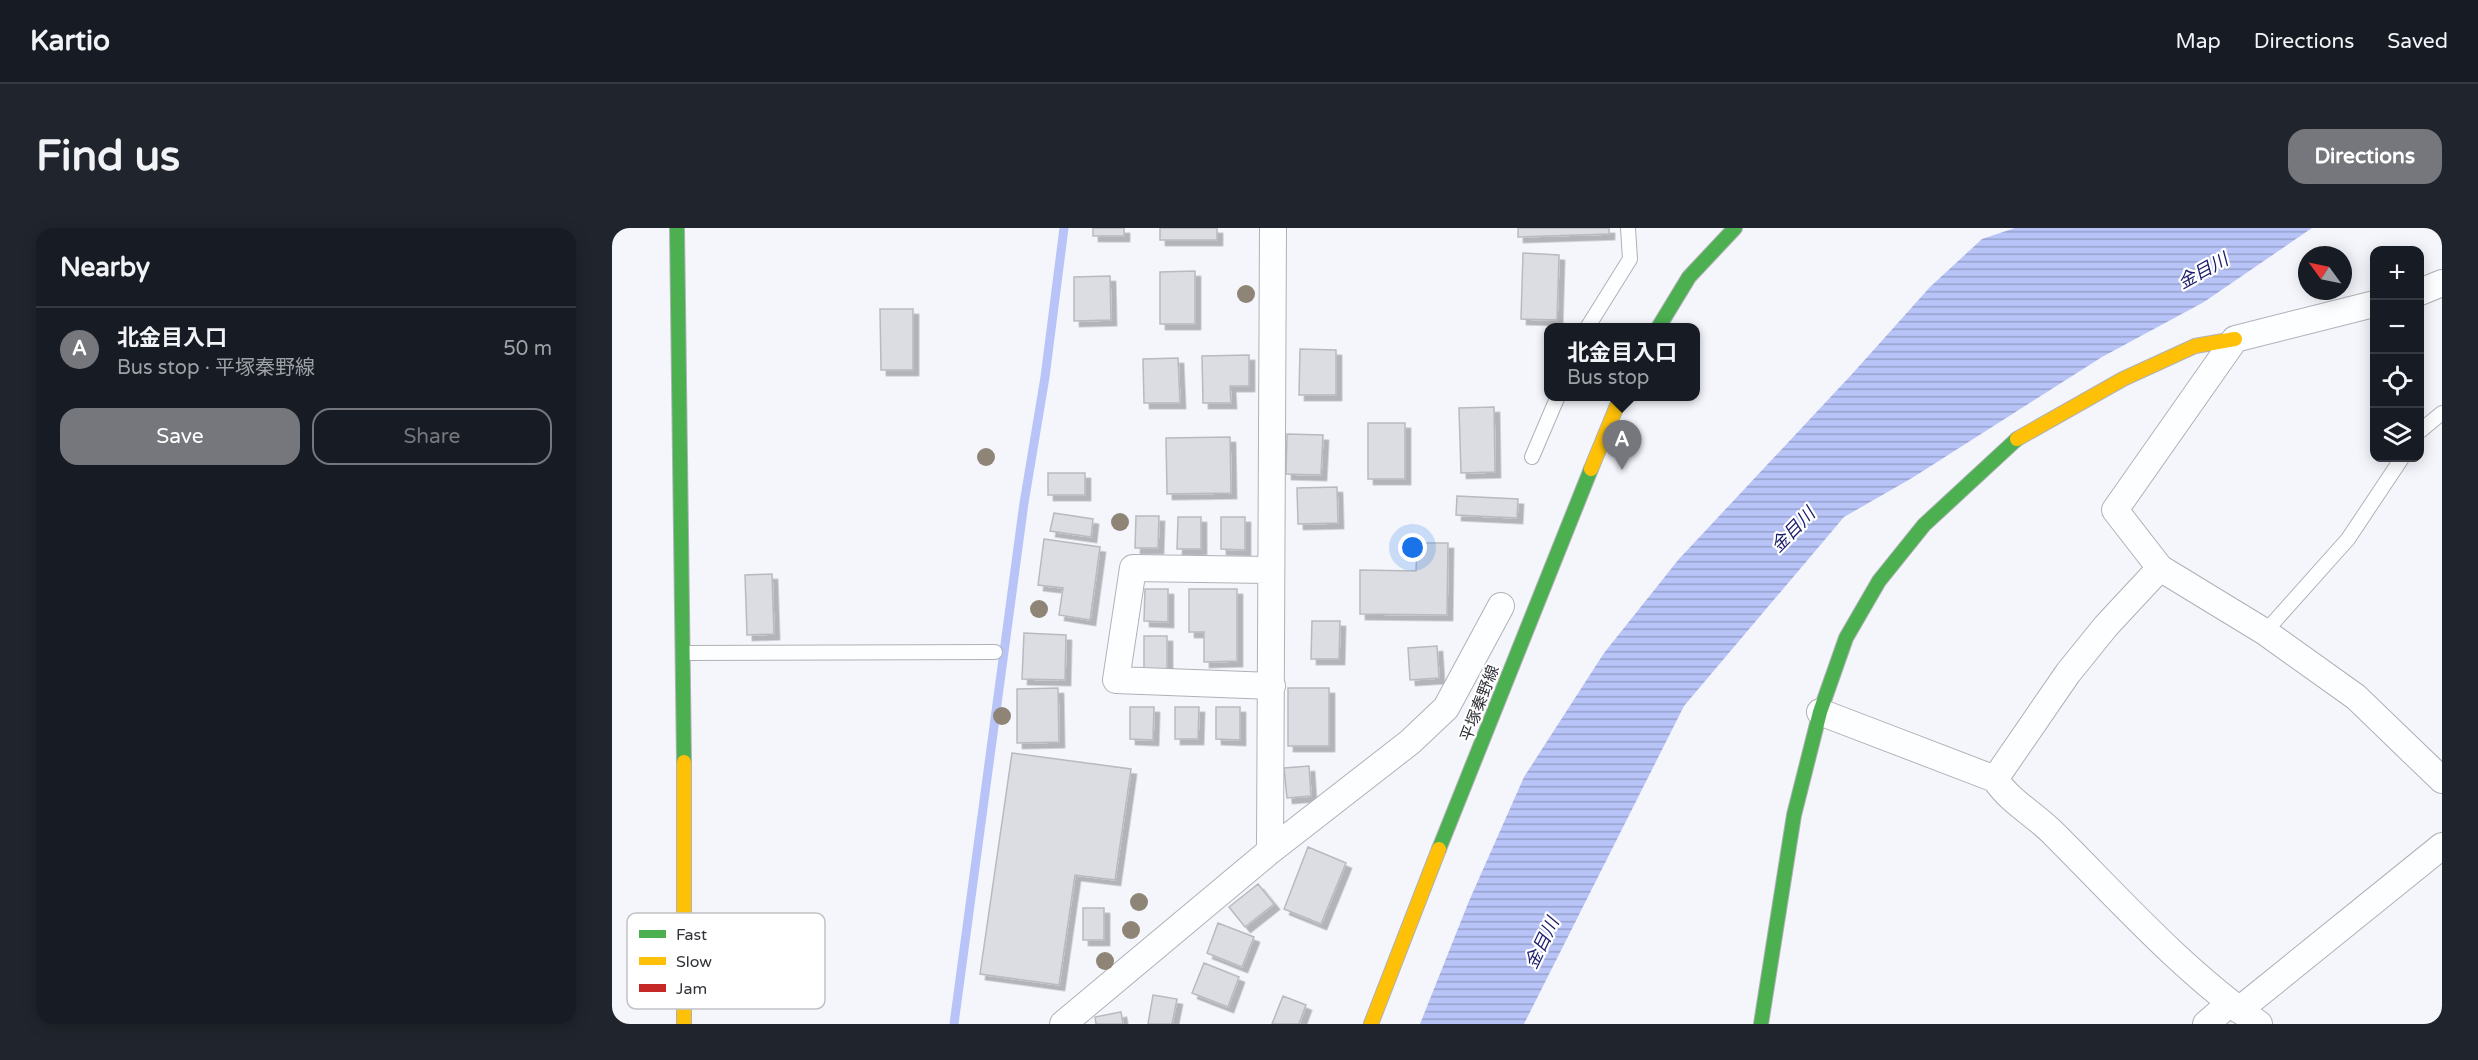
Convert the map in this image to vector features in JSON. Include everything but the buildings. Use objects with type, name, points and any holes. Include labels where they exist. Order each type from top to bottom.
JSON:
[{"type":"street","points":[[677,228],[684,653],[684,913]]},
{"type":"street","points":[[1270,851],[1272,686],[1269,570],[1273,228]]},
{"type":"street","points":[[1660,323],[1689,277],[1735,228]]},
{"type":"street","points":[[2424,290],[2442,283]]},
{"type":"street","points":[[1761,1024],[1794,815],[1820,712],[1846,638],[1879,581],[1924,525],[2012,442],[2123,379],[2196,346],[2235,339],[2370,305]]},
{"type":"street","points":[[2235,339],[2173,423],[2115,510],[2160,568],[2265,632],[2356,697],[2442,780]]},
{"type":"street","name":"平塚秦野線","points":[[1371,1024],[1547,575],[1620,401]]},
{"type":"street","points":[[1269,570],[1133,568],[1116,680],[1272,686]]},
{"type":"street","points":[[1995,779],[2068,673],[2106,626],[2160,568]]},
{"type":"street","points":[[1063,1024],[1270,851],[1410,742],[1446,708],[1501,606]]},
{"type":"street","points":[[1820,712],[1995,779],[2003,792],[2041,821],[2178,957],[2242,1013]]},
{"type":"street","points":[[2206,1024],[2242,1013],[2442,846]]},
{"type":"lane","points":[[1590,323],[1630,259],[1628,228]]},
{"type":"lane","points":[[1532,457],[1556,401]]},
{"type":"lane","points":[[2424,428],[2442,413]]},
{"type":"lane","points":[[2265,632],[2348,539],[2399,462]]},
{"type":"lane","points":[[684,653],[995,652]]},
{"type":"water","name":"金目川","points":[[2015,228],[2312,228],[2204,302],[2102,357],[1912,478],[1844,517],[1684,706],[1524,1024],[1420,1024],[1469,901],[1524,777],[1604,653],[1679,559],[1930,287],[1982,239]]},
{"type":"waterway","points":[[954,1024],[1024,503],[1045,377],[1064,228]]},
{"type":"traffic: fast","points":[[677,228],[684,762]]},
{"type":"traffic: fast","points":[[1661,323],[1689,277],[1735,228]]},
{"type":"traffic: fast","points":[[1761,1024],[1794,815],[1820,712],[1846,638],[1879,581],[1924,525],[2017,439]]},
{"type":"traffic: fast","points":[[1439,849],[1591,469]]},
{"type":"traffic: slow","points":[[2017,439],[2123,379],[2195,346],[2235,339]]},
{"type":"traffic: slow","points":[[1591,469],[1619,401]]},
{"type":"traffic: slow","points":[[684,762],[684,913]]},
{"type":"traffic: slow","points":[[1371,1024],[1439,849]]},
{"type":"traffic: slow","points":[[684,1009],[684,1024]]},
{"type":"place","name":"北金目入口","points":[[1622,470]]}]
